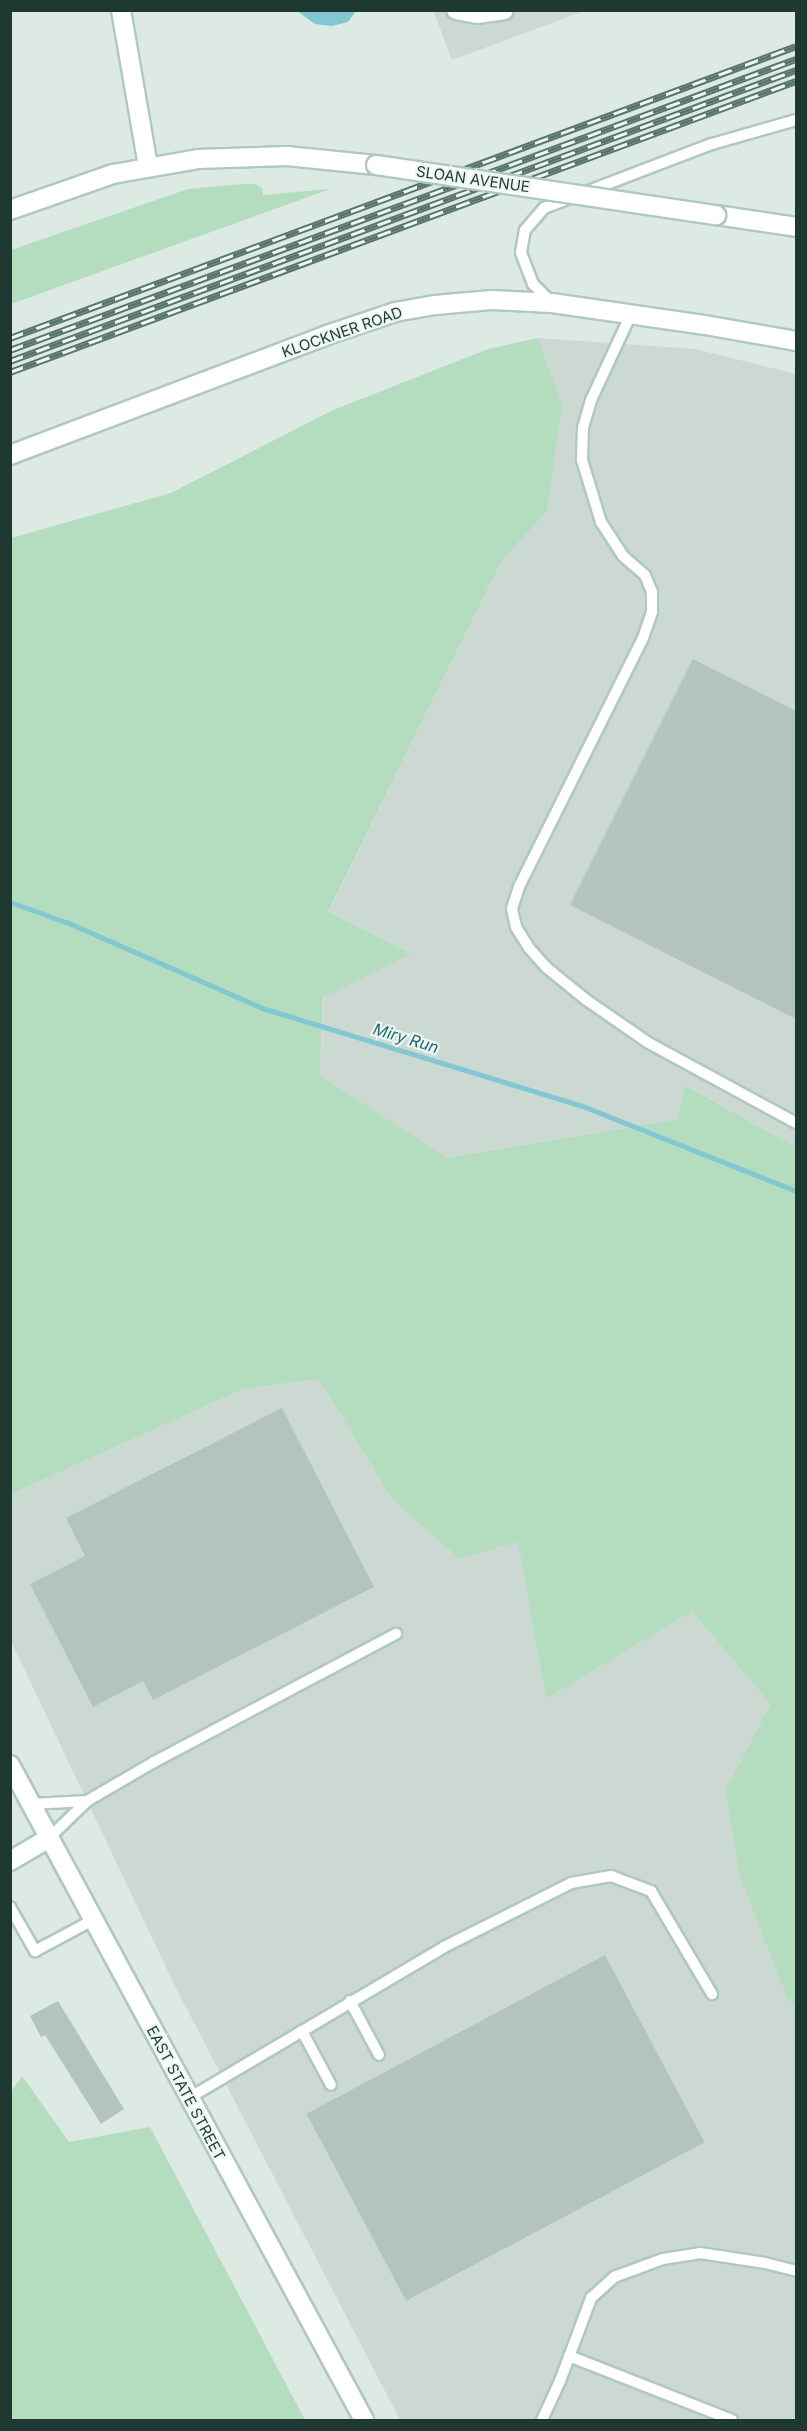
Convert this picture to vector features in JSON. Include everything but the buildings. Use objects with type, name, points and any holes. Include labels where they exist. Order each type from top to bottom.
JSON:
[{"type":"main road","points":[[121,10],[147,166]]},
{"type":"main road","points":[[456,10],[477,14],[504,10]]},
{"type":"main road","name":"SLOAN AVENUE","points":[[10,210],[113,174],[147,166],[198,159],[275,156],[347,161],[796,227]]},
{"type":"main road","name":"KLOCKNER ROAD","points":[[10,455],[327,335],[387,315],[454,302],[492,300],[552,303],[796,341]]},
{"type":"main road","name":"EAST STATE STREET","points":[[10,1765],[364,2421]]},
{"type":"main road","points":[[10,1861],[49,1839]]},
{"type":"lane","points":[[552,303],[533,284],[521,252],[525,230],[544,208],[712,144],[796,120]]},
{"type":"lane","points":[[631,314],[591,400],[583,428],[582,460],[601,522],[623,556],[645,575],[652,592],[652,612],[643,638],[524,876],[512,909],[516,927],[528,948],[547,968],[585,999],[647,1042],[796,1122]]},
{"type":"lane","points":[[49,1839],[87,1801],[396,1634]]},
{"type":"lane","points":[[31,1804],[87,1801]]},
{"type":"lane","points":[[189,2098],[444,1947],[571,1883],[611,1876],[651,1891],[712,1994]]},
{"type":"lane","points":[[10,1907],[35,1951],[93,1920]]},
{"type":"lane","points":[[350,2001],[379,2055]]},
{"type":"lane","points":[[302,2031],[332,2085]]},
{"type":"lane","points":[[542,2421],[591,2298],[614,2277],[653,2262],[700,2253],[765,2262],[796,2271]]},
{"type":"lane","points":[[569,2356],[732,2421]]},
{"type":"shaded area","points":[[433,10],[584,11],[452,60]]},
{"type":"shaded area","points":[[538,338],[695,349],[796,374],[796,1147],[686,1085],[678,1119],[447,1158],[320,1075],[328,913],[502,560],[547,512],[562,405]]},
{"type":"shaded area","points":[[319,1379],[392,1499],[518,1541],[546,1699],[692,1610],[772,1704],[726,1789],[788,1999],[796,2009],[796,2420],[400,2420],[175,1986],[11,1641],[11,1494],[243,1389]]},
{"type":"green space","points":[[255,184],[262,188],[263,195],[330,189],[11,304],[11,250],[188,189]]},
{"type":"green space","points":[[538,338],[562,405],[547,512],[502,560],[328,912],[411,954],[323,997],[320,1075],[447,1158],[678,1119],[685,1085],[796,1147],[796,2009],[788,1999],[739,1874],[726,1789],[771,1704],[692,1611],[546,1699],[518,1542],[459,1558],[392,1499],[319,1379],[243,1389],[11,1494],[11,538],[171,493],[331,411],[488,349]]},
{"type":"green space","points":[[22,2076],[69,2142],[150,2127],[305,2420],[11,2420],[10,2093]]},
{"type":"water","points":[[297,11],[356,11],[348,22],[332,26],[315,24]]},
{"type":"waterway","name":"Miry Run","points":[[10,902],[71,924],[262,1008],[580,1105],[796,1191]]},
{"type":"railway","points":[[10,338],[796,46]]},
{"type":"railway","points":[[10,350],[796,59]]},
{"type":"railway","points":[[10,361],[796,70]]},
{"type":"railway","points":[[10,372],[796,81]]}]
